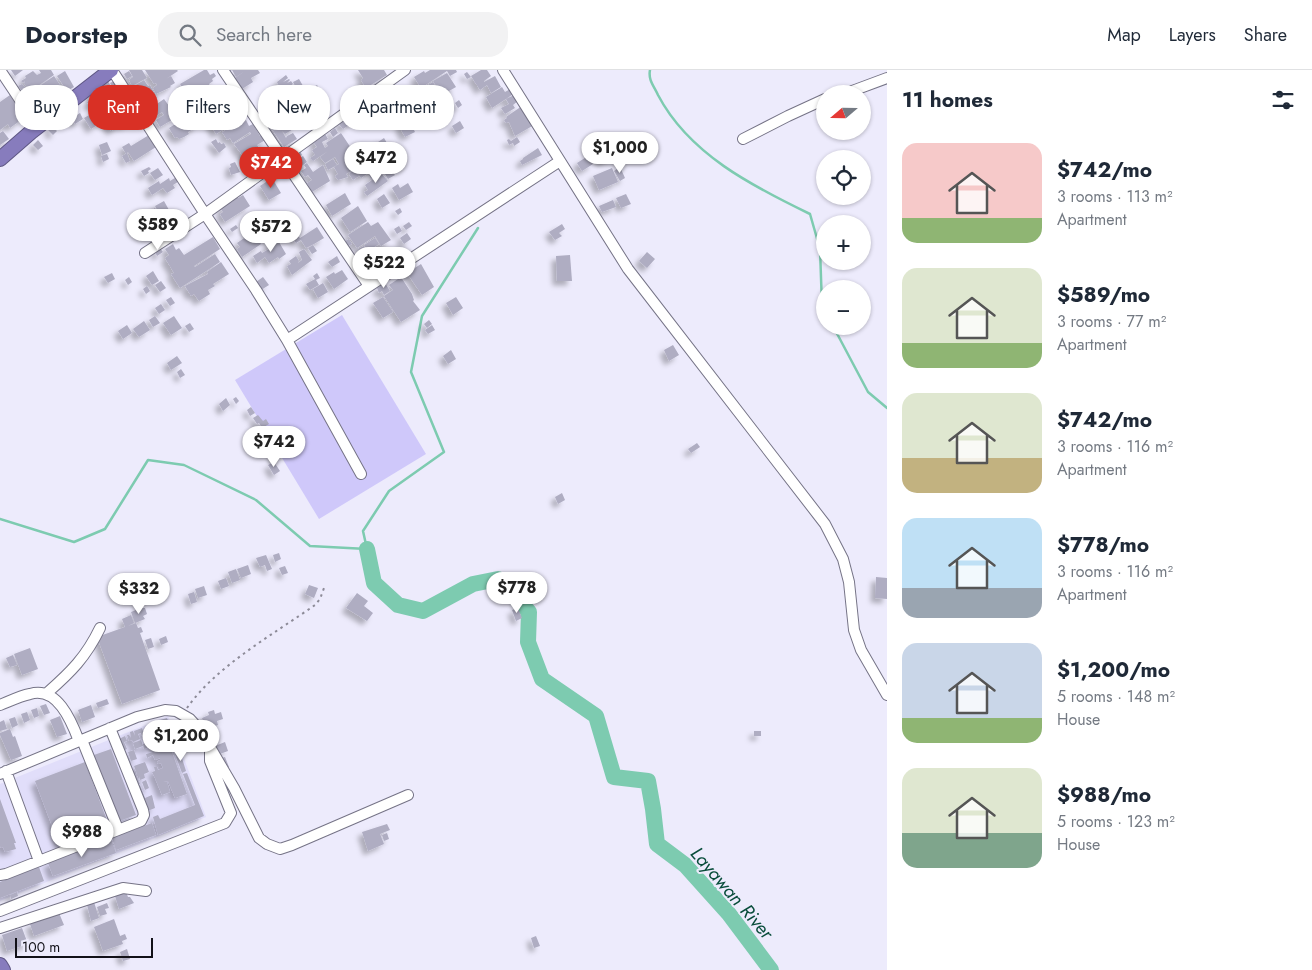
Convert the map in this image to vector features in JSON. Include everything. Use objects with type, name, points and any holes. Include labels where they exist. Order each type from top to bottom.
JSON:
[{"type":"highway","points":[[78,96],[112,70]]},
{"type":"highway","points":[[0,159],[34,130]]},
{"type":"highway","points":[[0,965],[3,970]]},
{"type":"street","points":[[0,70],[15,92]]},
{"type":"street","points":[[112,70],[287,340],[360,474]]},
{"type":"street","points":[[223,70],[369,286]]},
{"type":"street","points":[[503,70],[628,269],[825,524],[843,559],[849,582],[854,630],[861,650],[887,696]]},
{"type":"street","points":[[145,253],[205,214],[399,71]]},
{"type":"street","points":[[868,85],[887,78]]},
{"type":"street","points":[[743,139],[816,103]]},
{"type":"street","points":[[287,340],[560,161]]},
{"type":"street","points":[[0,705],[32,693],[47,693],[76,667],[92,645],[100,628]]},
{"type":"street","points":[[47,693],[58,703],[72,722],[118,829]]},
{"type":"street","points":[[39,861],[3,773],[110,728],[166,710],[183,714],[190,719],[210,746],[260,838],[267,844],[280,849],[408,795]]},
{"type":"street","points":[[0,875],[141,820],[144,815],[143,810],[110,728]]},
{"type":"street","points":[[0,911],[225,823],[231,814],[210,761],[210,746]]},
{"type":"street","points":[[0,928],[123,888],[146,891]]},
{"type":"path","points":[[183,714],[203,688],[247,652],[315,605],[320,599],[324,588]]},
{"type":"shaded area","points":[[342,315],[426,454],[319,519],[235,380]]},
{"type":"shaded area","points":[[168,716],[206,817],[0,901],[0,784]]},
{"type":"building","points":[[11,70],[23,70],[15,76]]},
{"type":"building","points":[[39,70],[51,70],[54,75],[39,85],[25,85],[25,81],[23,83],[21,81],[33,71],[37,75],[41,73]]},
{"type":"building","points":[[129,70],[142,70],[147,78],[132,85],[129,80],[133,77]]},
{"type":"building","points":[[145,70],[178,71],[166,79],[171,76],[175,83],[168,85],[168,88],[158,93],[158,85],[154,84]]},
{"type":"building","points":[[204,70],[207,70],[210,75],[214,73],[216,76],[210,85],[180,84]]},
{"type":"building","points":[[232,70],[258,70],[260,73],[251,78],[253,82],[248,85],[239,85],[235,78],[245,71],[236,77]]},
{"type":"building","points":[[358,70],[384,70],[387,75],[371,85],[364,85],[361,80],[363,78]]},
{"type":"building","points":[[430,70],[456,70],[457,72],[450,76],[447,71],[426,85],[419,85],[414,77],[424,71],[425,73]]},
{"type":"building","points":[[481,70],[487,70],[491,76],[484,82],[495,76],[501,87],[491,93],[487,85],[480,90],[471,76]]},
{"type":"building","points":[[65,71],[73,85],[63,85],[57,76]]},
{"type":"building","points":[[129,71],[132,76],[127,79],[124,74]]},
{"type":"building","points":[[467,72],[471,77],[467,79],[464,74]]},
{"type":"building","points":[[447,73],[456,87],[454,88],[454,85],[436,85],[433,81]]},
{"type":"building","points":[[286,75],[288,78],[283,82],[289,79],[287,83],[291,81],[293,84],[278,85],[277,82]]},
{"type":"building","points":[[54,76],[60,85],[41,85]]},
{"type":"building","points":[[299,79],[302,85],[294,85],[293,82]]},
{"type":"building","points":[[116,80],[119,85],[111,85],[110,83]]},
{"type":"building","points":[[144,80],[147,85],[136,85]]},
{"type":"building","points":[[108,81],[110,85],[101,85]]},
{"type":"building","points":[[502,87],[505,92],[512,88],[515,93],[492,108],[486,97]]},
{"type":"building","points":[[10,95],[15,102],[15,124],[10,128],[8,124],[0,130],[0,102]]},
{"type":"building","points":[[514,95],[518,101],[513,105],[515,108],[505,114],[501,108],[509,104],[506,99]]},
{"type":"building","points":[[164,99],[168,105],[168,122],[160,127],[158,119],[164,115],[162,112],[158,115],[158,103]]},
{"type":"building","points":[[459,100],[462,105],[458,108],[455,103]]},
{"type":"building","points":[[522,106],[534,125],[515,136],[509,122],[506,123],[504,120]]},
{"type":"building","points":[[80,113],[83,119],[78,122],[78,114]]},
{"type":"building","points":[[88,116],[88,124],[84,118]]},
{"type":"building","points":[[460,121],[464,128],[456,133],[454,125]]},
{"type":"building","points":[[248,124],[249,126],[253,124],[260,136],[264,134],[267,139],[257,145],[262,152],[251,162],[250,159],[247,161],[243,155],[244,153],[242,155],[234,144],[251,134],[250,132],[233,143],[230,138],[227,140],[222,132],[248,130]]},
{"type":"building","points":[[335,128],[338,133],[333,137],[330,132]]},
{"type":"building","points":[[48,130],[57,131],[53,135]]},
{"type":"building","points":[[170,130],[191,130],[184,137],[175,138]]},
{"type":"building","points":[[214,130],[222,130],[216,134]]},
{"type":"building","points":[[272,130],[292,130],[285,134],[282,131],[286,138],[293,133],[297,139],[284,147]]},
{"type":"building","points":[[401,130],[414,130],[415,132],[405,137]]},
{"type":"building","points":[[3,131],[9,139],[0,145],[0,133]]},
{"type":"building","points":[[324,132],[328,139],[322,142],[325,148],[328,146],[326,143],[341,133],[353,151],[360,147],[369,160],[354,169],[359,176],[353,180],[349,174],[353,170],[346,174],[348,177],[338,180],[335,176],[338,174],[334,167],[339,164],[335,157],[325,163],[320,157],[328,151],[313,161],[310,158],[315,155],[312,150],[317,147],[312,140]]},
{"type":"building","points":[[149,135],[156,147],[134,161],[128,152],[126,154],[122,147],[129,143],[131,146]]},
{"type":"building","points":[[517,137],[520,142],[514,146],[513,143],[509,145],[507,140],[511,141]]},
{"type":"building","points":[[384,138],[387,143],[381,147],[378,142]]},
{"type":"building","points":[[216,139],[218,143],[224,143],[226,147],[219,153],[211,142]]},
{"type":"building","points":[[38,140],[43,146],[38,150],[33,145]]},
{"type":"building","points":[[107,142],[111,151],[102,155],[99,145]]},
{"type":"building","points":[[373,144],[379,153],[370,159],[363,150]]},
{"type":"building","points":[[394,145],[398,150],[393,153],[389,148]]},
{"type":"building","points":[[607,146],[613,156],[602,162],[596,152]]},
{"type":"building","points":[[538,148],[542,155],[522,165],[520,161]]},
{"type":"building","points":[[299,149],[302,155],[294,160],[290,154]]},
{"type":"building","points":[[397,151],[401,157],[395,161],[391,155]]},
{"type":"building","points":[[127,153],[130,161],[126,163],[122,156]]},
{"type":"building","points":[[388,153],[394,162],[381,170],[374,163]]},
{"type":"building","points":[[107,154],[109,159],[103,162],[101,156]]},
{"type":"building","points":[[303,156],[307,162],[299,168],[295,161]]},
{"type":"building","points":[[588,156],[593,164],[582,171],[577,163]]},
{"type":"building","points":[[333,159],[337,165],[328,170],[325,164]]},
{"type":"building","points":[[235,162],[240,172],[231,175],[230,164]]},
{"type":"building","points":[[372,162],[376,168],[361,178],[355,170],[366,163],[367,165]]},
{"type":"building","points":[[307,163],[313,172],[323,165],[330,181],[312,192],[307,183],[312,180],[308,175],[305,177],[301,171],[306,168],[304,165]]},
{"type":"building","points":[[149,167],[151,169],[148,171],[149,173],[144,176],[141,171]]},
{"type":"building","points":[[620,167],[625,178],[620,181],[614,171]]},
{"type":"building","points":[[158,168],[163,175],[155,180],[150,173]]},
{"type":"building","points":[[612,168],[618,182],[599,190],[593,176]]},
{"type":"building","points":[[391,170],[395,175],[388,179],[385,174]]},
{"type":"building","points":[[379,171],[388,181],[367,196],[364,192],[368,190],[365,185],[379,175],[377,173]]},
{"type":"building","points":[[375,172],[377,174],[371,179],[369,175]]},
{"type":"building","points":[[178,176],[181,180],[173,185],[175,188],[167,193],[163,188],[152,195],[148,188],[159,181],[160,184],[169,178],[170,181]]},
{"type":"building","points":[[272,178],[281,193],[269,200],[260,186]]},
{"type":"building","points":[[408,183],[413,192],[399,200],[392,188],[398,184],[400,188]]},
{"type":"building","points":[[345,193],[351,204],[332,216],[326,205]]},
{"type":"building","points":[[384,194],[390,203],[382,208],[377,199]]},
{"type":"building","points":[[626,194],[631,204],[621,208],[616,198]]},
{"type":"building","points":[[236,195],[238,198],[243,195],[250,206],[225,222],[220,214],[223,212],[220,208],[233,201],[231,198]]},
{"type":"building","points":[[613,200],[616,207],[602,212],[599,206]]},
{"type":"building","points":[[164,201],[169,210],[160,215],[155,206]]},
{"type":"building","points":[[358,206],[367,221],[350,232],[341,218]]},
{"type":"building","points":[[155,208],[164,224],[154,231],[146,219],[150,216],[148,212]]},
{"type":"building","points":[[400,208],[402,212],[398,215],[395,211]]},
{"type":"building","points":[[258,220],[261,226],[256,229],[253,224]]},
{"type":"building","points":[[368,222],[371,226],[378,222],[391,240],[381,246],[375,236],[357,248],[348,235]]},
{"type":"building","points":[[409,222],[412,226],[406,230],[403,226]]},
{"type":"building","points":[[562,224],[565,229],[559,233],[562,236],[555,240],[549,232]]},
{"type":"building","points":[[236,225],[238,228],[232,232],[230,229]]},
{"type":"building","points":[[399,226],[402,231],[397,234],[394,229]]},
{"type":"building","points":[[317,227],[324,238],[306,248],[301,240],[296,243],[293,239],[298,236],[300,238]]},
{"type":"building","points":[[264,228],[267,234],[260,239],[256,233]]},
{"type":"building","points":[[253,232],[261,244],[242,257],[237,249],[240,247],[237,243]]},
{"type":"building","points":[[407,233],[411,239],[404,244],[400,238]]},
{"type":"building","points":[[213,237],[220,249],[194,266],[215,254],[220,262],[180,288],[171,274],[174,273],[165,258],[169,255],[165,249],[173,244],[176,250],[179,248],[184,255]]},
{"type":"building","points":[[375,238],[379,244],[368,251],[364,245]]},
{"type":"building","points":[[349,239],[352,244],[348,246],[345,241]]},
{"type":"building","points":[[270,242],[273,246],[279,242],[286,254],[269,263],[265,257],[257,263],[253,256],[269,249],[266,245]]},
{"type":"building","points":[[313,245],[317,251],[312,254],[308,248]]},
{"type":"building","points":[[364,246],[367,251],[362,255],[358,249]]},
{"type":"building","points":[[159,247],[163,252],[157,256],[154,250]]},
{"type":"building","points":[[376,248],[380,254],[360,266],[357,260]]},
{"type":"building","points":[[385,248],[388,254],[383,257],[380,251]]},
{"type":"building","points":[[304,249],[312,260],[292,275],[287,266],[291,264],[289,261],[296,256],[299,261],[298,263],[302,260],[299,252]]},
{"type":"building","points":[[392,252],[395,257],[390,260],[387,255]]},
{"type":"building","points":[[647,252],[655,259],[647,268],[639,261]]},
{"type":"building","points":[[570,255],[572,281],[557,281],[556,256]]},
{"type":"building","points":[[337,256],[340,262],[332,267],[328,262]]},
{"type":"building","points":[[221,262],[229,274],[213,284],[215,286],[208,290],[210,294],[199,301],[194,294],[191,296],[185,286],[208,274],[207,272]]},
{"type":"building","points":[[421,264],[434,287],[422,295],[407,273]]},
{"type":"building","points":[[379,266],[383,272],[376,276],[373,270]]},
{"type":"building","points":[[342,270],[348,279],[334,289],[326,277]]},
{"type":"building","points":[[153,271],[159,281],[152,285],[146,276]]},
{"type":"building","points":[[112,273],[115,279],[108,283],[104,277]]},
{"type":"building","points":[[317,273],[320,278],[316,280],[319,285],[310,290],[306,284],[315,279],[313,276]]},
{"type":"building","points":[[129,277],[132,282],[128,285],[125,280]]},
{"type":"building","points":[[263,277],[269,285],[261,290],[256,282]]},
{"type":"building","points":[[401,277],[412,294],[413,301],[420,310],[401,322],[384,296],[393,290],[389,285]]},
{"type":"building","points":[[161,281],[166,288],[160,292],[155,285]]},
{"type":"building","points":[[323,283],[328,292],[318,298],[313,289]]},
{"type":"building","points":[[385,283],[390,291],[384,295],[382,291],[379,293],[377,288]]},
{"type":"building","points":[[147,286],[150,291],[146,294],[143,289]]},
{"type":"building","points":[[171,297],[175,303],[170,306],[166,300]]},
{"type":"building","points":[[383,297],[393,312],[383,318],[373,303]]},
{"type":"building","points":[[456,297],[463,308],[453,315],[446,303]]},
{"type":"building","points":[[161,304],[165,310],[159,314],[155,308]]},
{"type":"building","points":[[155,316],[160,323],[153,327],[149,320]]},
{"type":"building","points":[[174,316],[182,328],[171,335],[163,323]]},
{"type":"building","points":[[429,320],[432,324],[427,328],[424,324]]},
{"type":"building","points":[[144,321],[150,330],[139,337],[133,329]]},
{"type":"building","points":[[190,323],[194,329],[189,332],[185,326]]},
{"type":"building","points":[[127,325],[132,333],[123,339],[118,331]]},
{"type":"building","points":[[432,325],[435,330],[428,334],[425,330]]},
{"type":"building","points":[[673,345],[679,355],[669,361],[664,350]]},
{"type":"building","points":[[451,350],[456,359],[448,364],[443,356]]},
{"type":"building","points":[[177,356],[182,363],[171,370],[167,363]]},
{"type":"building","points":[[181,369],[185,375],[180,378],[177,372]]},
{"type":"building","points":[[236,397],[239,401],[236,404],[233,399]]},
{"type":"building","points":[[226,398],[230,405],[223,411],[219,404]]},
{"type":"building","points":[[251,407],[255,413],[250,416],[247,410]]},
{"type":"building","points":[[258,415],[263,421],[266,419],[269,424],[262,428],[259,423],[257,424],[253,418]]},
{"type":"building","points":[[697,443],[700,447],[691,453],[688,449]]},
{"type":"building","points":[[278,453],[281,456],[276,460],[273,456]]},
{"type":"building","points":[[274,462],[280,471],[274,475],[268,465]]},
{"type":"building","points":[[562,493],[565,500],[558,504],[555,497]]},
{"type":"building","points":[[279,553],[281,559],[275,562],[273,555]]},
{"type":"building","points":[[266,555],[272,569],[267,571],[265,565],[260,567],[256,558]]},
{"type":"building","points":[[248,565],[251,574],[241,578],[237,569]]},
{"type":"building","points":[[285,566],[288,573],[282,575],[279,568]]},
{"type":"building","points":[[236,569],[240,580],[232,583],[228,572]]},
{"type":"building","points":[[876,577],[887,578],[887,599],[875,598]]},
{"type":"building","points":[[226,578],[229,586],[221,589],[218,581]]},
{"type":"building","points":[[309,585],[318,588],[314,598],[305,594]]},
{"type":"building","points":[[204,586],[207,595],[198,598],[195,589]]},
{"type":"building","points":[[194,592],[197,602],[191,604],[188,594]]},
{"type":"building","points":[[357,593],[368,601],[364,606],[373,613],[367,621],[346,608]]},
{"type":"building","points":[[145,608],[147,614],[143,616],[145,619],[135,623],[131,612]]},
{"type":"building","points":[[518,608],[522,618],[516,621],[512,610]]},
{"type":"building","points":[[131,615],[134,623],[128,626],[136,623],[138,628],[141,627],[143,632],[140,633],[160,690],[122,704],[97,637],[125,627],[122,619]]},
{"type":"building","points":[[166,636],[168,642],[161,645],[159,639]]},
{"type":"building","points":[[151,638],[154,647],[148,649],[145,640]]},
{"type":"building","points":[[30,648],[38,669],[22,675],[14,654]]},
{"type":"building","points":[[13,655],[17,665],[10,667],[6,658]]},
{"type":"building","points":[[107,699],[109,704],[98,708],[96,703]]},
{"type":"building","points":[[46,704],[50,713],[44,715],[40,706]]},
{"type":"building","points":[[91,705],[95,717],[82,722],[78,710]]},
{"type":"building","points":[[37,708],[39,716],[34,718],[31,710]]},
{"type":"building","points":[[214,710],[215,714],[221,712],[223,719],[217,721],[218,725],[206,729],[202,718],[209,715],[208,712]]},
{"type":"building","points":[[27,712],[30,720],[24,723],[21,714]]},
{"type":"building","points":[[60,716],[67,734],[57,737],[50,720]]},
{"type":"building","points":[[15,717],[18,725],[12,728],[9,719]]},
{"type":"building","points":[[167,718],[180,752],[175,754],[167,727],[165,723],[162,725],[160,720]]},
{"type":"building","points":[[4,720],[7,729],[0,731],[0,722]]},
{"type":"building","points":[[160,721],[162,727],[157,728],[155,723]]},
{"type":"building","points":[[154,723],[156,730],[163,727],[187,794],[175,798],[168,781],[163,782],[167,782],[170,792],[162,795],[152,772],[155,771],[154,767],[157,767],[158,770],[163,768],[161,763],[158,764],[157,762],[160,758],[155,760],[153,755],[147,758],[146,754],[157,751],[148,726]]},
{"type":"building","points":[[142,728],[143,731],[148,729],[149,733],[142,736],[141,733],[138,734],[140,739],[133,742],[132,740],[129,741],[127,735],[131,738],[130,732],[133,731],[135,736],[134,731]]},
{"type":"building","points":[[10,729],[13,737],[15,736],[22,756],[11,760],[0,735],[0,733]]},
{"type":"building","points":[[754,731],[761,731],[761,736],[754,736]]},
{"type":"building","points":[[125,736],[127,741],[124,742],[127,756],[124,757],[117,740]]},
{"type":"building","points":[[141,740],[143,746],[135,749],[133,743]]},
{"type":"building","points":[[152,741],[154,746],[144,749],[143,744]]},
{"type":"building","points":[[225,742],[228,751],[217,755],[215,746]]},
{"type":"building","points":[[111,749],[136,815],[119,821],[94,755]]},
{"type":"building","points":[[134,750],[137,759],[131,761],[128,752]]},
{"type":"building","points":[[180,752],[186,771],[182,773],[175,754]]},
{"type":"building","points":[[225,757],[229,767],[226,768],[221,758]]},
{"type":"building","points":[[85,762],[110,828],[60,847],[35,781]]},
{"type":"building","points":[[145,762],[149,772],[144,774],[145,778],[140,780],[139,776],[137,776],[140,784],[135,786],[133,775],[137,774],[134,766]]},
{"type":"building","points":[[187,773],[204,816],[158,835],[153,817],[158,815],[160,819],[195,805],[183,774]]},
{"type":"building","points":[[146,780],[149,788],[145,790],[142,782]]},
{"type":"building","points":[[140,785],[145,798],[152,795],[155,808],[145,812],[136,786]]},
{"type":"building","points":[[0,799],[16,843],[14,843],[16,849],[5,852],[3,847],[1,848],[0,846]]},
{"type":"building","points":[[152,823],[156,835],[116,850],[112,838]]},
{"type":"building","points":[[387,824],[390,830],[380,834],[384,844],[368,851],[362,832]]},
{"type":"building","points":[[387,833],[389,839],[384,841],[382,835]]},
{"type":"building","points":[[111,839],[116,853],[53,876],[48,863]]},
{"type":"building","points":[[39,867],[44,881],[0,898],[0,882]]},
{"type":"building","points":[[17,892],[18,896],[11,899],[10,895]]},
{"type":"building","points":[[126,892],[134,903],[119,909],[115,896]]},
{"type":"building","points":[[94,902],[99,918],[91,921],[87,905]]},
{"type":"building","points":[[107,903],[109,908],[105,909],[107,914],[100,916],[97,907]]},
{"type":"building","points":[[59,913],[64,925],[34,936],[30,924]]},
{"type":"building","points":[[114,919],[123,944],[103,951],[94,927]]},
{"type":"building","points":[[22,928],[28,944],[7,951],[2,935]]},
{"type":"building","points":[[125,934],[127,939],[122,941],[120,936]]},
{"type":"building","points":[[536,936],[540,946],[534,948],[531,938]]},
{"type":"building","points":[[127,949],[130,959],[123,961],[120,952]]},
{"type":"waterway","points":[[650,70],[652,83],[671,116],[704,151],[745,180],[810,214],[820,249],[821,280]]},
{"type":"waterway","points":[[0,519],[74,542],[105,529],[148,460],[184,465],[256,500],[310,546],[367,549],[363,531],[389,491],[444,452],[411,372],[422,316],[478,228]]},
{"type":"waterway","points":[[838,335],[868,392],[887,408]]},
{"type":"waterway","name":"Layawan River","points":[[367,549],[374,583],[398,605],[423,611],[473,584],[498,579],[529,612],[528,642],[542,679],[596,716],[614,777],[648,781],[657,844],[685,865],[729,914],[771,970]]}]
